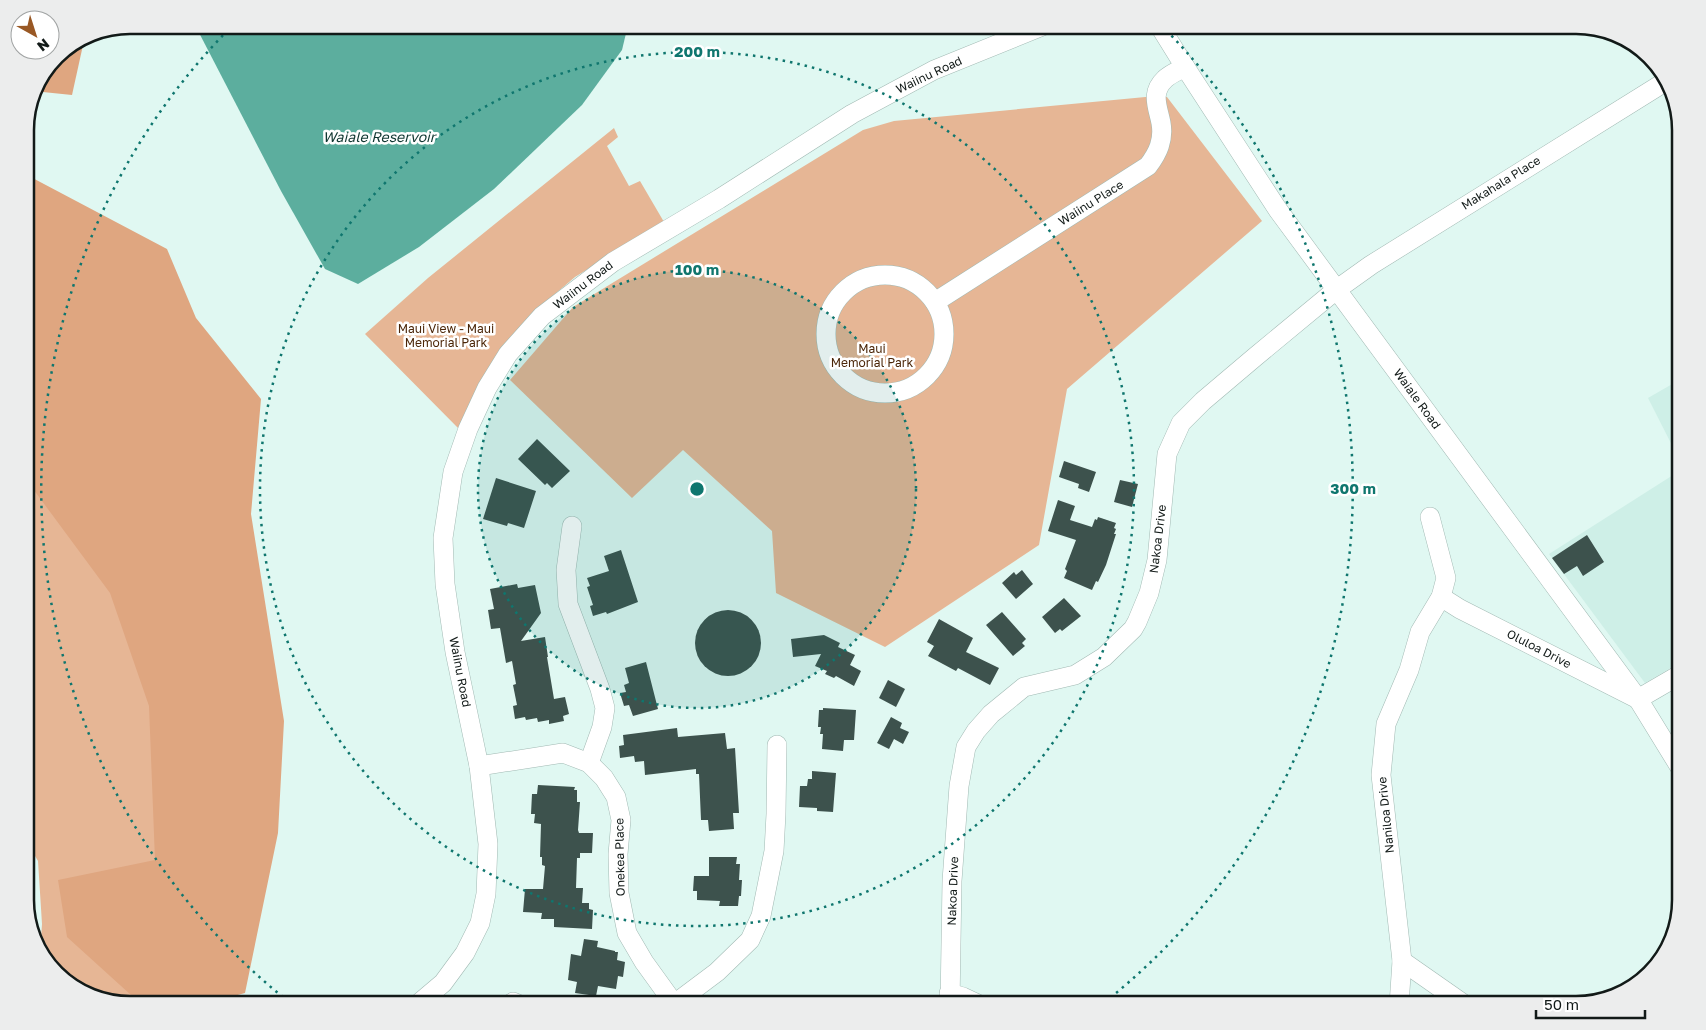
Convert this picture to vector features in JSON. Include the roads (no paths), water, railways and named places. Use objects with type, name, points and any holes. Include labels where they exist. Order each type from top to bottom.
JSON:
[{"type":"street","name":"Waiinu Road","points":[[428,996],[443,983],[465,953],[480,923],[486,894],[488,844],[479,766],[455,652],[445,584],[443,538],[453,472],[468,429],[487,388],[508,354],[542,316],[613,262],[852,114],[934,70],[1023,34]]},
{"type":"street","name":"Waiale Road","points":[[1164,34],[1278,210],[1638,699],[1672,754]]},
{"type":"street","name":"Waiinu Place","points":[[935,302],[1148,166],[1158,154],[1161,138],[1161,123],[1155,101],[1159,86],[1165,79],[1185,68]]},
{"type":"street","name":"Makahala Place","points":[[1336,290],[1379,260],[1661,85]]},
{"type":"street","points":[[874,276],[898,276],[919,285],[935,302],[944,324],[943,347],[934,368],[917,384],[895,393],[872,393],[851,383],[834,367],[826,345],[826,322],[836,300],[852,284],[874,276]]},
{"type":"street","name":"Nakoa Drive","points":[[950,996],[952,880],[959,786],[966,747],[976,731],[991,714],[1024,687],[1075,675],[1104,657],[1133,629],[1138,622],[1149,593],[1157,560],[1167,454],[1181,423],[1203,401],[1336,290]]},
{"type":"street","name":"Naniloa Drive","points":[[1400,996],[1402,961],[1381,775],[1386,724],[1409,670],[1420,632],[1441,597],[1446,578],[1430,516]]},
{"type":"street","points":[[572,526],[566,570],[568,604],[606,708],[602,727],[589,763]]},
{"type":"street","name":"Oluloa Drive","points":[[1441,597],[1460,609],[1638,699]]},
{"type":"street","points":[[1638,699],[1672,679]]},
{"type":"street","points":[[686,996],[717,972],[750,940],[761,916],[774,851],[777,745]]},
{"type":"street","name":"Onekea Place","points":[[479,766],[563,753],[589,763],[604,778],[616,797],[620,812],[619,893],[627,933],[668,996]]},
{"type":"street","points":[[1402,961],[1452,996]]},
{"type":"water","name":"Waiale Reservoir","points":[[200,34],[626,34],[622,50],[582,105],[494,189],[419,247],[358,284],[325,269],[281,191]]},
{"type":"park label","name":"Maui View - Maui Memorial Park","points":[[446,336]]},
{"type":"park label","name":"Maui Memorial Park","points":[[872,356]]}]
